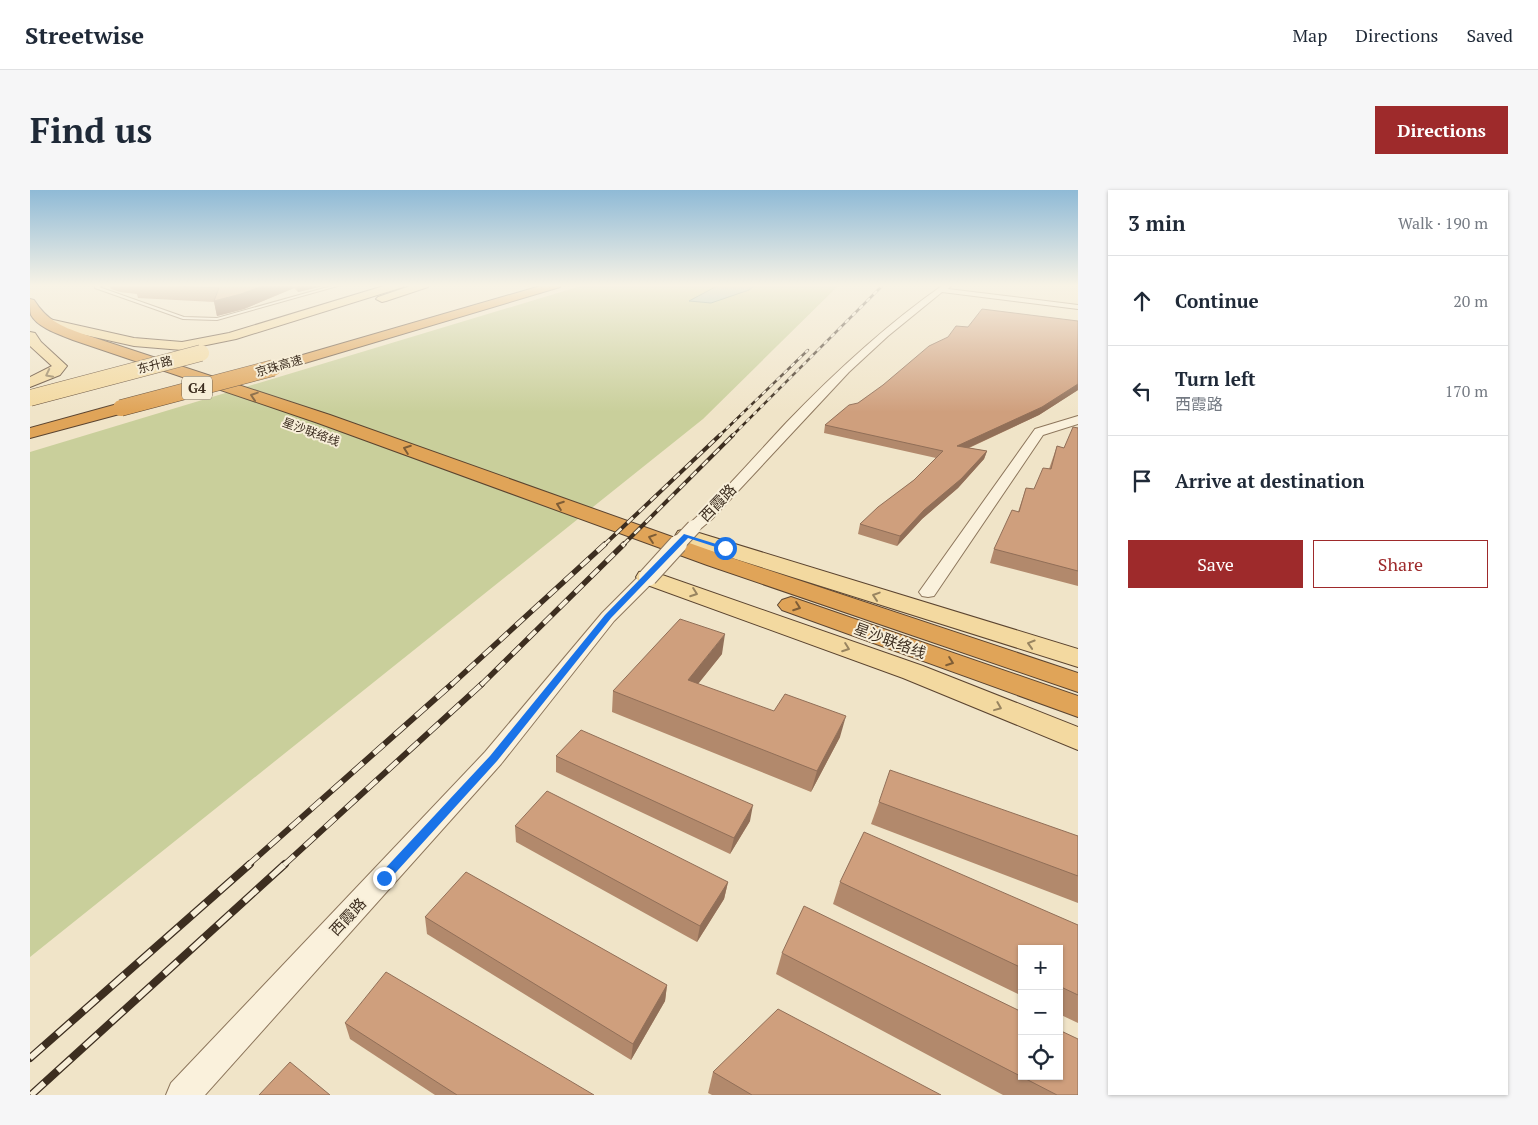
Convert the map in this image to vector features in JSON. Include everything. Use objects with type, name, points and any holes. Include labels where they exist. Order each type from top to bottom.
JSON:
[{"type":"highway","points":[[58,327],[78,337],[324,419],[706,556],[1078,683]]},
{"type":"highway","name":"京珠高速","points":[[266,366],[386,327]]},
{"type":"highway","name":"京珠高速","points":[[30,426],[115,406],[405,327]]},
{"type":"highway","name":"星沙联络线","points":[[30,330],[148,375],[362,451]]},
{"type":"highway","name":"京珠高速","points":[[30,433],[115,406]]},
{"type":"highway","name":"星沙联络线","points":[[591,535],[1078,707]]},
{"type":"main road","points":[[68,327],[134,342],[182,346],[231,336],[260,327]]},
{"type":"main road","name":"东升路","points":[[30,394],[198,352],[282,327]]},
{"type":"main road","name":"东升路","points":[[30,398],[291,327]]},
{"type":"main road","points":[[30,336],[36,345],[60,366],[55,372],[30,382]]},
{"type":"main road","points":[[690,531],[1078,658]]},
{"type":"main road","points":[[648,577],[913,672],[1078,739]]},
{"type":"street","name":"西霞路","points":[[183,1095],[493,758],[608,616],[648,577],[832,383],[891,327]]},
{"type":"street","points":[[928,592],[1039,432],[1078,420]]},
{"type":"green space","points":[[444,327],[796,327],[703,419],[30,957],[30,452]]},
{"type":"building","points":[[955,327],[1078,327],[1078,384],[1042,407],[957,446],[987,451],[961,479],[924,510],[900,536],[860,524],[878,507],[914,480],[943,451],[825,425],[849,405],[858,403],[883,385],[929,346],[948,337]]},
{"type":"building","points":[[1073,427],[1078,428],[1078,571],[994,549],[1012,510],[1019,512],[1026,488],[1034,489],[1043,468],[1051,469],[1057,446],[1064,448]]},
{"type":"building","points":[[680,619],[725,634],[688,680],[774,711],[785,694],[846,716],[817,771],[613,691]]},
{"type":"building","points":[[581,730],[753,805],[734,838],[556,756]]},
{"type":"building","points":[[890,770],[1078,836],[1078,876],[879,802]]},
{"type":"building","points":[[547,791],[728,882],[700,926],[515,826]]},
{"type":"building","points":[[864,832],[1078,925],[1078,995],[1063,988],[1063,945],[1018,945],[1018,966],[840,882]]},
{"type":"building","points":[[466,872],[667,985],[633,1044],[425,917]]},
{"type":"building","points":[[804,906],[1018,1010],[1018,1075],[782,953]]},
{"type":"building","points":[[386,972],[594,1095],[457,1095],[345,1023]]},
{"type":"building","points":[[778,1009],[941,1095],[752,1095],[713,1072]]},
{"type":"building","points":[[1063,1032],[1078,1039],[1078,1095],[1057,1095],[1028,1080],[1063,1080]]},
{"type":"building","points":[[290,1062],[330,1095],[259,1095]]},
{"type":"railway","points":[[624,544],[841,327]]},
{"type":"railway","points":[[719,436],[808,350]]},
{"type":"railway","points":[[604,545],[720,435]]},
{"type":"railway","points":[[451,685],[605,544]]},
{"type":"railway","points":[[481,685],[624,544]]},
{"type":"railway","points":[[248,865],[452,684]]},
{"type":"railway","points":[[284,865],[482,684]]},
{"type":"railway","points":[[30,1058],[250,864]]},
{"type":"railway","points":[[31,1095],[285,864]]},
{"type":"route","points":[[384,878],[493,758],[608,616],[686,536],[725,548]]}]
